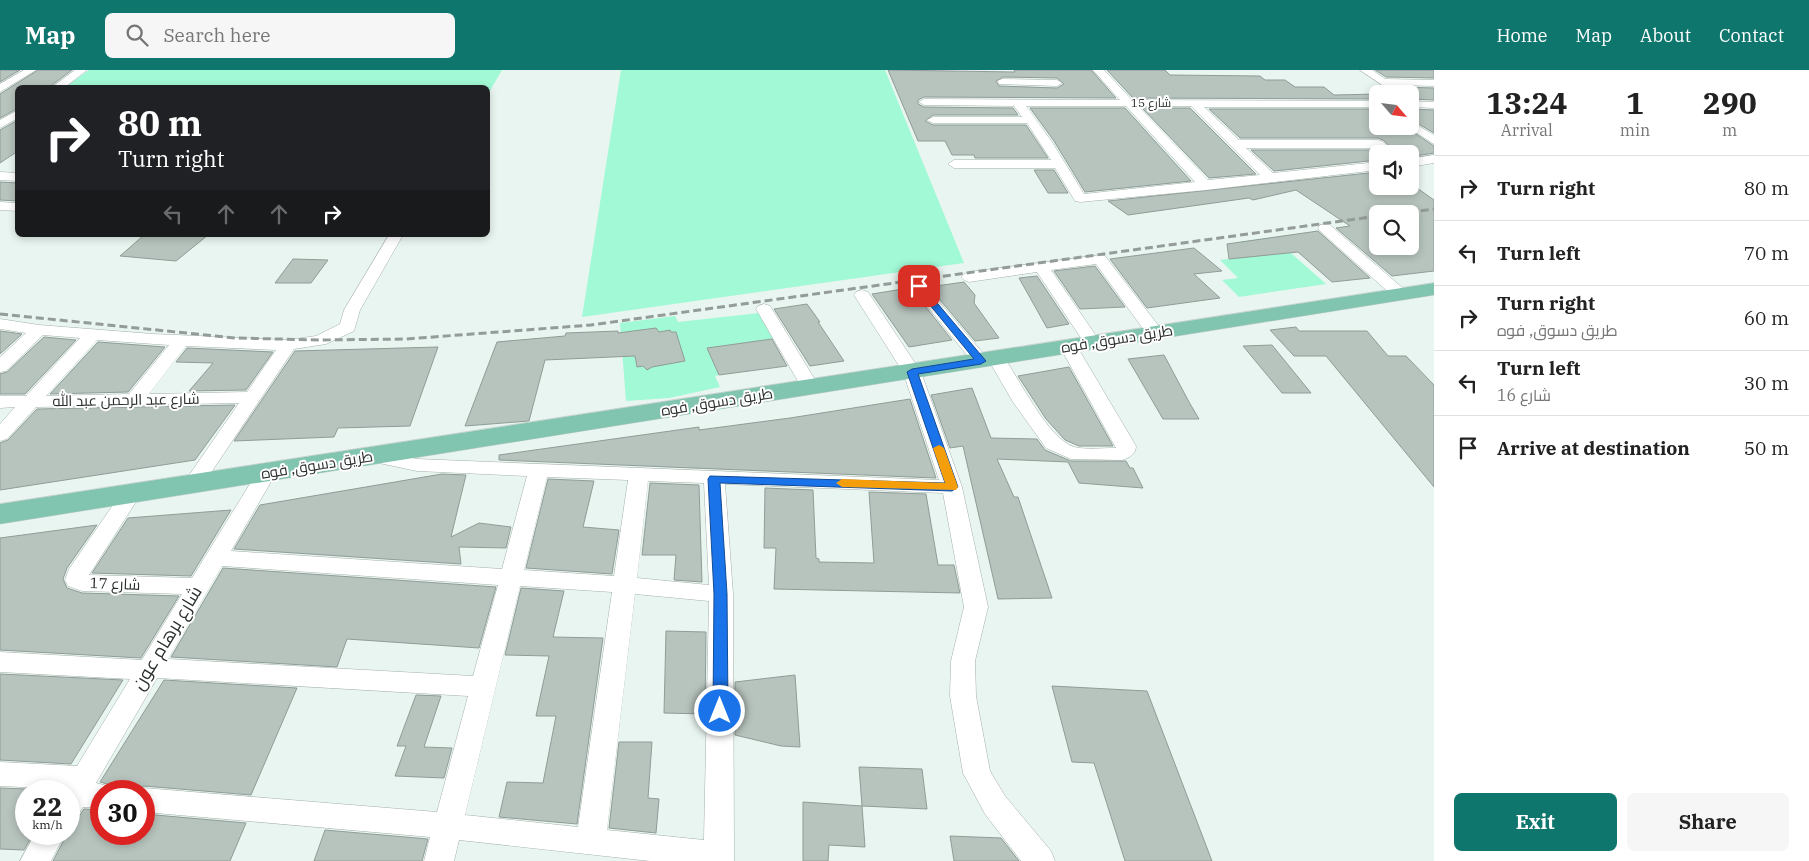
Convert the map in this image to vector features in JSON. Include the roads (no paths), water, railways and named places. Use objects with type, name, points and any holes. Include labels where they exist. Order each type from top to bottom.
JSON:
[{"type":"main road","name":"طريق دسوق, فوه","points":[[0,514],[1434,289]]},
{"type":"street","points":[[60,85],[82,70]]},
{"type":"street","points":[[1046,70],[1076,103]]},
{"type":"street","points":[[1098,70],[1206,186]]},
{"type":"street","points":[[1365,70],[1388,85]]},
{"type":"street","points":[[0,75],[27,72]]},
{"type":"street","points":[[0,88],[27,72]]},
{"type":"street","points":[[1004,82],[1057,83]]},
{"type":"street","points":[[1383,82],[1434,83]]},
{"type":"street","name":"شارع 15","points":[[924,102],[1369,104]]},
{"type":"street","points":[[1018,103],[1060,164],[1080,198],[1206,186],[1369,167]]},
{"type":"street","points":[[1195,104],[1270,178]]},
{"type":"street","points":[[1419,104],[1434,105]]},
{"type":"street","points":[[0,125],[15,115]]},
{"type":"street","points":[[933,120],[1031,120]]},
{"type":"street","points":[[1419,130],[1434,140]]},
{"type":"street","points":[[1236,144],[1379,145]]},
{"type":"street","points":[[1419,162],[1434,159]]},
{"type":"street","points":[[954,164],[1060,164]]},
{"type":"street","points":[[0,176],[15,177]]},
{"type":"street","points":[[0,206],[15,207]]},
{"type":"street","points":[[1326,228],[1400,294]]},
{"type":"street","points":[[0,324],[40,330],[182,340],[288,345],[320,340],[348,327],[352,310],[395,237]]},
{"type":"street","points":[[969,276],[1100,259],[1154,333]]},
{"type":"street","points":[[919,286],[988,360],[1053,444],[1072,453],[1122,454],[1126,450],[1126,446],[1081,345],[1041,267]]},
{"type":"street","points":[[862,295],[912,372],[952,487],[976,607],[963,661],[963,696],[977,773],[995,804],[1015,832],[1040,861]]},
{"type":"street","points":[[764,310],[811,388]]},
{"type":"street","points":[[0,368],[40,330]]},
{"type":"street","points":[[0,435],[93,334]]},
{"type":"street","points":[[135,399],[182,340]]},
{"type":"street","points":[[193,484],[288,345]]},
{"type":"street","name":"شارع عبد الرحمن عبد الله","points":[[0,402],[252,398]]},
{"type":"street","points":[[372,456],[396,463],[417,465],[714,479],[952,487]]},
{"type":"street","points":[[439,861],[538,471]]},
{"type":"street","name":"شارع برهام عون","points":[[82,793],[149,669],[266,473]]},
{"type":"street","points":[[591,841],[638,475]]},
{"type":"street","points":[[155,801],[448,826],[591,841],[719,858],[721,594],[714,479]]},
{"type":"street","name":"شارع 17","points":[[131,494],[77,575],[76,580],[82,583],[199,586]]},
{"type":"street","points":[[216,558],[624,585],[721,594]]},
{"type":"street","points":[[0,662],[484,687]]},
{"type":"street","points":[[0,774],[82,793]]},
{"type":"street","points":[[35,861],[44,845]]},
{"type":"railway","points":[[1419,211],[1434,209]]},
{"type":"railway","points":[[0,314],[235,338],[320,340],[406,339],[591,325],[1369,217]]}]
